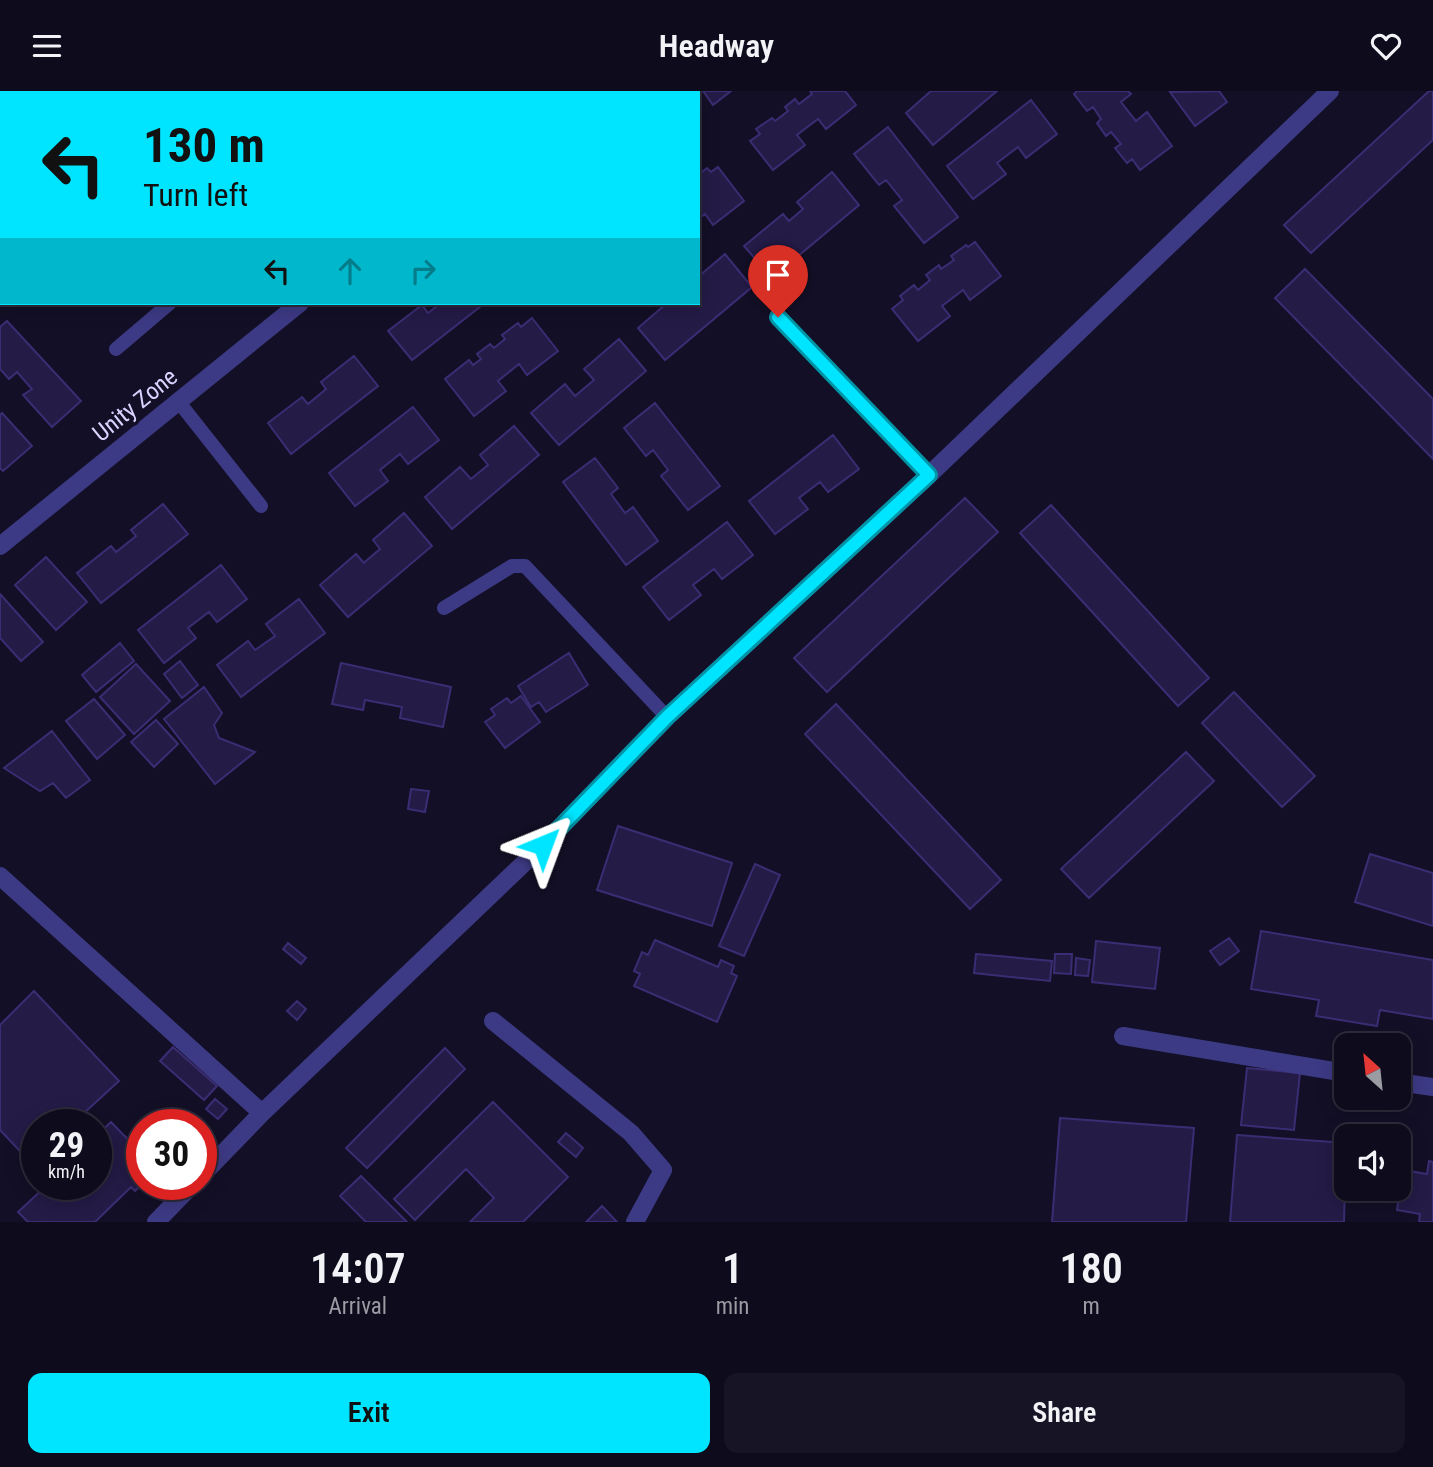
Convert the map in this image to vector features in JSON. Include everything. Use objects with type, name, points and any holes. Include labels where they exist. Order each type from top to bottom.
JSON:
[{"type":"street","points":[[217,1159],[262,1113],[543,845],[667,717],[929,475],[1330,91]]},
{"type":"street","name":"Unity Zone","points":[[0,546],[290,306]]},
{"type":"street","points":[[0,876],[262,1113]]},
{"type":"street","points":[[493,1021],[631,1133],[663,1170],[635,1222]]},
{"type":"street","points":[[1123,1036],[1334,1071]]},
{"type":"street","points":[[1411,1084],[1433,1087]]},
{"type":"street","points":[[156,1222],[177,1200]]},
{"type":"lane","points":[[116,349],[168,305]]},
{"type":"lane","points":[[778,317],[929,475]]},
{"type":"lane","points":[[178,401],[261,506]]},
{"type":"lane","points":[[444,608],[512,566],[526,566],[667,717]]},
{"type":"building","points":[[703,91],[731,91],[713,105]]},
{"type":"building","points":[[810,91],[845,91],[856,105],[826,129],[818,119],[797,135],[805,145],[773,170],[750,141],[760,134],[756,129],[772,118],[775,121],[788,111],[785,107],[795,99],[799,104],[812,94]]},
{"type":"building","points":[[931,91],[997,91],[933,145],[906,113]]},
{"type":"building","points":[[1077,91],[1128,91],[1131,94],[1121,102],[1136,121],[1147,112],[1172,146],[1140,170],[1132,159],[1127,163],[1115,148],[1121,144],[1111,132],[1106,136],[1097,123],[1101,119],[1093,107],[1087,111],[1074,94]]},
{"type":"building","points":[[1219,91],[1227,102],[1195,126],[1170,92]]},
{"type":"building","points":[[1429,91],[1433,91],[1433,140],[1311,253],[1284,225]]},
{"type":"building","points":[[1031,100],[1057,134],[1026,158],[1018,147],[997,163],[1006,174],[973,199],[947,166]]},
{"type":"building","points":[[888,127],[958,217],[924,243],[894,206],[902,200],[886,180],[879,185],[854,154]]},
{"type":"building","points":[[718,167],[744,201],[713,225],[705,214],[700,218],[700,173],[707,168],[711,172]]},
{"type":"building","points":[[832,172],[859,205],[772,278],[744,246],[783,214],[789,221],[803,209],[797,202]]},
{"type":"building","points":[[975,242],[1001,276],[970,300],[963,290],[942,306],[950,316],[918,341],[892,309],[903,300],[900,296],[914,285],[918,290],[930,280],[926,275],[939,265],[941,269],[954,260],[951,256]]},
{"type":"building","points":[[725,254],[752,287],[665,360],[638,328],[665,305],[700,305],[700,275]]},
{"type":"building","points":[[1305,269],[1433,399],[1433,459],[1275,298]]},
{"type":"building","points":[[422,305],[428,313],[438,305],[482,305],[412,360],[388,331]]},
{"type":"building","points":[[532,318],[558,351],[527,375],[519,364],[498,381],[506,391],[474,416],[445,379],[469,360],[473,365],[481,359],[477,354],[490,344],[494,348],[505,339],[502,335],[518,323],[521,327]]},
{"type":"building","points":[[7,321],[81,401],[52,427],[23,395],[32,389],[17,372],[9,379],[0,369],[0,327]]},
{"type":"building","points":[[619,339],[646,371],[559,445],[531,413],[565,384],[575,396],[594,380],[584,369]]},
{"type":"building","points":[[354,356],[378,386],[291,454],[268,423],[302,397],[308,404],[326,389],[321,382]]},
{"type":"building","points":[[655,403],[720,486],[688,510],[661,476],[668,470],[653,450],[646,456],[624,428]]},
{"type":"building","points":[[413,407],[439,440],[408,464],[400,454],[380,470],[388,481],[355,506],[329,473]]},
{"type":"building","points":[[2,413],[32,446],[3,471],[0,468]]},
{"type":"building","points":[[514,426],[539,455],[452,529],[425,497],[460,467],[471,479],[488,465],[480,455]]},
{"type":"building","points":[[833,435],[859,469],[828,492],[820,482],[799,498],[808,509],[775,534],[749,501]]},
{"type":"building","points":[[595,458],[618,488],[611,494],[625,513],[633,507],[658,541],[626,565],[563,482]]},
{"type":"building","points":[[965,498],[998,532],[827,692],[794,658]]},
{"type":"building","points":[[163,504],[188,534],[101,603],[77,573],[111,546],[116,552],[136,536],[131,530]]},
{"type":"building","points":[[1051,505],[1209,678],[1178,706],[1020,533]]},
{"type":"building","points":[[404,513],[432,546],[348,617],[320,585],[356,554],[364,563],[380,549],[373,540]]},
{"type":"building","points":[[727,522],[753,555],[722,579],[714,569],[693,585],[701,595],[669,620],[643,587]]},
{"type":"building","points":[[46,557],[87,602],[56,630],[15,585]]},
{"type":"building","points":[[221,565],[247,599],[217,622],[209,612],[188,628],[196,638],[164,663],[138,630]]},
{"type":"building","points":[[0,594],[43,642],[21,661],[0,638]]},
{"type":"building","points":[[299,599],[325,633],[241,697],[217,665],[248,641],[255,650],[275,636],[266,624]]},
{"type":"building","points":[[120,643],[134,661],[96,692],[82,675]]},
{"type":"building","points":[[569,653],[588,685],[546,712],[539,702],[531,707],[518,686]]},
{"type":"building","points":[[180,661],[198,685],[182,698],[164,674]]},
{"type":"building","points":[[341,663],[451,687],[443,727],[400,718],[402,707],[365,700],[363,710],[332,704]]},
{"type":"building","points":[[136,664],[170,701],[134,734],[100,697]]},
{"type":"building","points":[[204,687],[222,713],[214,725],[219,738],[255,752],[215,784],[164,719]]},
{"type":"building","points":[[1234,692],[1315,776],[1282,807],[1202,723]]},
{"type":"building","points":[[521,696],[540,722],[505,748],[485,722],[495,715],[491,709],[507,698],[511,703]]},
{"type":"building","points":[[94,699],[125,735],[97,759],[66,721]]},
{"type":"building","points":[[836,704],[1001,880],[970,909],[805,734]]},
{"type":"building","points":[[156,720],[178,744],[154,767],[131,742]]},
{"type":"building","points":[[52,731],[90,780],[66,798],[53,783],[40,791],[4,768]]},
{"type":"building","points":[[1186,752],[1214,781],[1089,898],[1061,869]]},
{"type":"building","points":[[411,789],[429,791],[425,812],[408,809]]},
{"type":"building","points":[[618,826],[732,863],[712,926],[597,890]]},
{"type":"building","points":[[1370,854],[1433,873],[1433,926],[1355,902]]},
{"type":"building","points":[[755,864],[780,875],[744,956],[719,946]]},
{"type":"building","points":[[1261,931],[1433,960],[1433,1019],[1380,1010],[1377,1026],[1316,1016],[1319,1000],[1251,989]]},
{"type":"building","points":[[1229,938],[1239,951],[1220,965],[1210,951]]},
{"type":"building","points":[[655,940],[718,967],[721,960],[734,966],[731,973],[737,976],[717,1022],[634,986],[640,974],[634,971],[642,952],[648,955]]},
{"type":"building","points":[[1096,941],[1160,948],[1155,989],[1092,982]]},
{"type":"building","points":[[288,943],[306,958],[301,964],[283,949]]},
{"type":"building","points":[[976,954],[1052,961],[1050,981],[974,973]]},
{"type":"building","points":[[1055,954],[1072,954],[1071,974],[1054,973]]},
{"type":"building","points":[[1076,958],[1090,960],[1088,976],[1075,975]]},
{"type":"building","points":[[34,991],[119,1081],[88,1109],[21,1109],[21,1152],[0,1130],[0,1025]]},
{"type":"building","points":[[297,1001],[306,1009],[297,1020],[287,1011]]},
{"type":"building","points":[[173,1047],[217,1086],[204,1100],[160,1061]]},
{"type":"building","points":[[445,1048],[465,1069],[367,1168],[346,1148]]},
{"type":"building","points":[[1247,1068],[1300,1073],[1294,1130],[1241,1125]]},
{"type":"building","points":[[215,1099],[227,1109],[218,1119],[217,1109],[206,1109]]},
{"type":"building","points":[[493,1102],[568,1177],[523,1222],[470,1222],[494,1198],[466,1169],[415,1220],[394,1199]]},
{"type":"building","points":[[1060,1118],[1194,1128],[1186,1222],[1052,1222]]},
{"type":"building","points":[[112,1123],[126,1137],[126,1192],[95,1222],[28,1222],[18,1212],[31,1200],[112,1200]]},
{"type":"building","points":[[566,1133],[583,1148],[576,1157],[558,1142]]},
{"type":"building","points":[[1237,1135],[1334,1142],[1334,1201],[1345,1201],[1344,1222],[1230,1222]]},
{"type":"building","points":[[1429,1161],[1433,1162],[1433,1222],[1419,1222],[1420,1214],[1397,1210],[1398,1201],[1411,1201],[1411,1171],[1427,1174]]},
{"type":"building","points":[[361,1176],[407,1222],[366,1222],[340,1196]]},
{"type":"building","points":[[602,1206],[617,1222],[586,1222]]},
{"type":"route","points":[[543,845],[667,717],[929,475],[778,317]]}]
